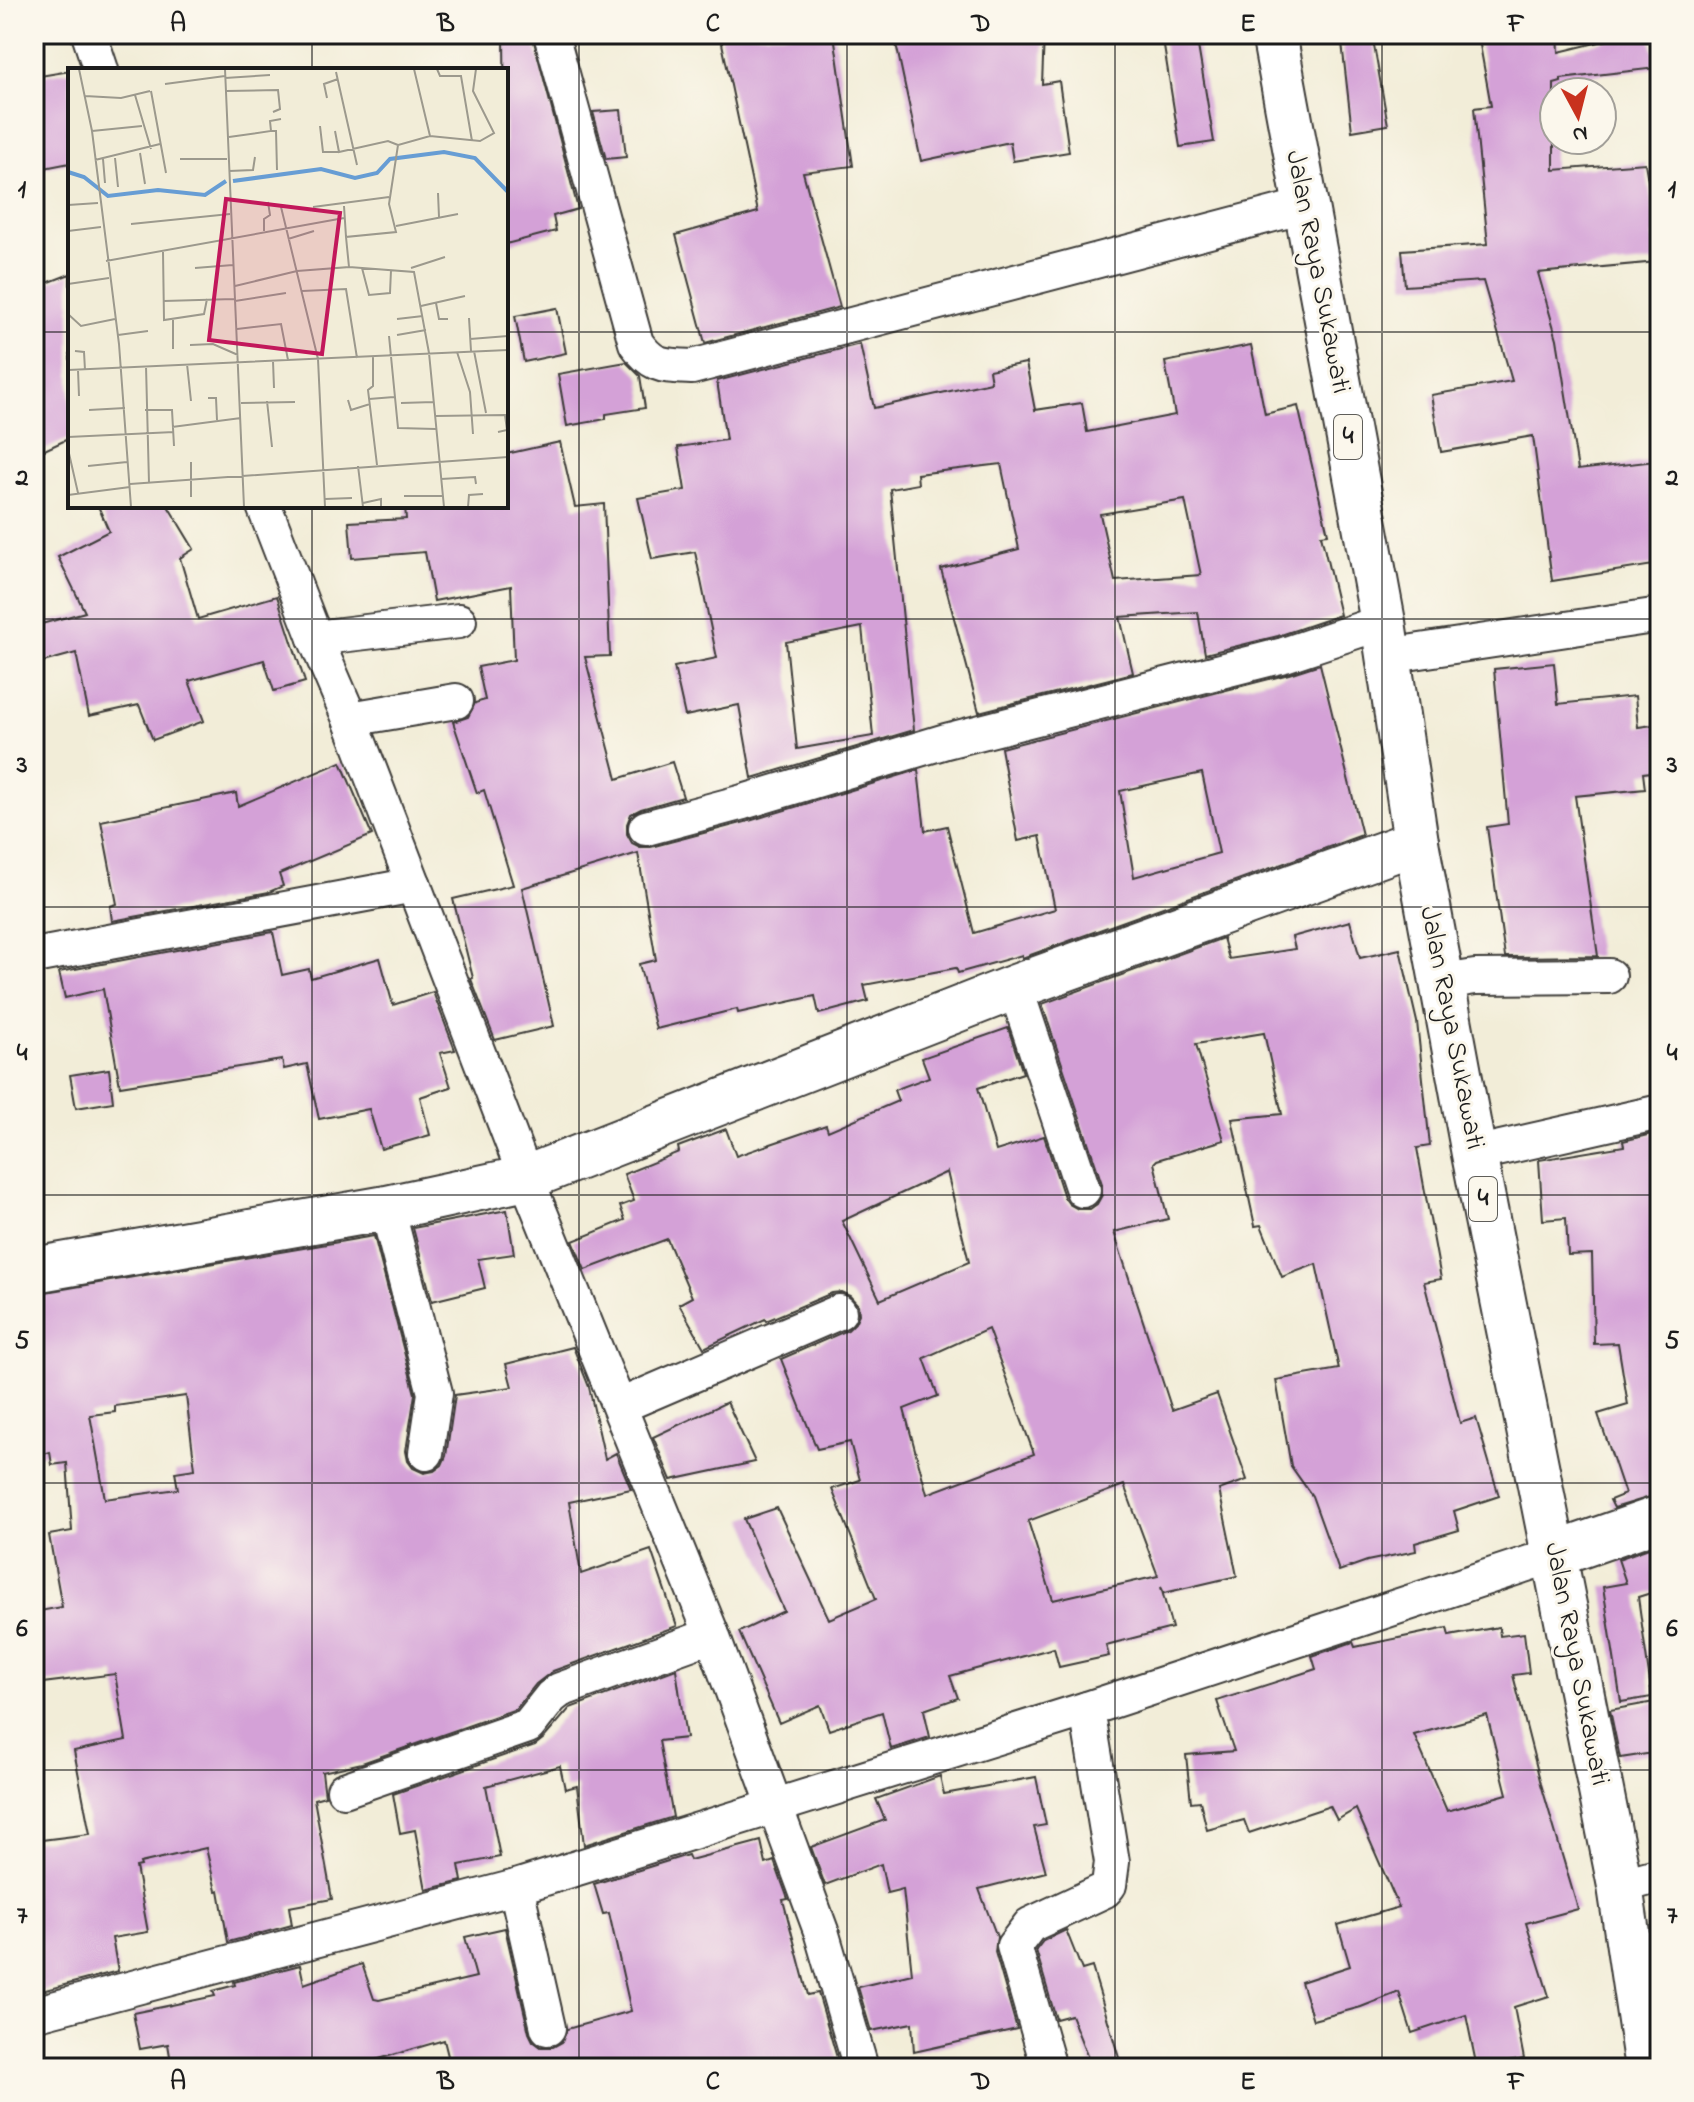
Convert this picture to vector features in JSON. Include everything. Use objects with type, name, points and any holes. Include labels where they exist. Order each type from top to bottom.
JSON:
[{"type":"main road","name":"Jalan Raya Sukawati","points":[[1274,34],[1385,639],[1416,842],[1474,1154],[1554,1555],[1640,1881],[1642,2067]]},
{"type":"main road","points":[[34,1270],[387,1208],[526,1178],[1015,987],[1416,842]]},
{"type":"main road","points":[[1554,1555],[1660,1518]]},
{"type":"street","points":[[89,34],[100,68]]},
{"type":"street","points":[[551,34],[636,343],[657,364],[692,367],[1304,206]]},
{"type":"street","points":[[265,508],[350,719],[526,1178],[712,1635],[821,1931],[861,2068]]},
{"type":"street","points":[[646,828],[946,741],[1284,655],[1385,639],[1660,615]]},
{"type":"street","points":[[315,638],[459,621]]},
{"type":"street","points":[[350,719],[456,701]]},
{"type":"street","points":[[34,956],[414,885]]},
{"type":"street","points":[[1444,982],[1475,977],[1609,976]]},
{"type":"street","points":[[1015,987],[1083,1190]]},
{"type":"street","points":[[1474,1154],[1660,1112]]},
{"type":"street","points":[[387,1208],[435,1393],[426,1453]]},
{"type":"street","points":[[620,1406],[839,1312]]},
{"type":"street","points":[[34,2014],[516,1887],[1087,1709],[1554,1555]]},
{"type":"street","points":[[344,1790],[528,1726],[560,1690],[712,1635]]},
{"type":"street","points":[[1049,2068],[1014,1946],[1030,1925],[1105,1890],[1109,1885],[1112,1862],[1087,1709]]},
{"type":"street","points":[[516,1887],[548,2028]]},
{"type":"building","points":[[504,34],[532,34],[578,209],[553,216],[556,231],[508,243],[508,68],[504,68]]},
{"type":"building","points":[[720,34],[834,34],[853,166],[803,172],[840,307],[705,343],[676,235],[758,212]]},
{"type":"building","points":[[894,34],[1044,34],[1042,84],[1059,81],[1069,152],[1013,161],[1010,142],[921,161]]},
{"type":"building","points":[[1162,34],[1196,34],[1214,142],[1180,147]]},
{"type":"building","points":[[1341,34],[1372,34],[1388,125],[1352,131]]},
{"type":"building","points":[[1478,34],[1558,34],[1559,52],[1632,34],[1649,34],[1657,68],[1587,76],[1538,76],[1538,156],[1554,156],[1554,170],[1645,163],[1657,234],[1652,235],[1657,262],[1538,273],[1557,339],[1578,470],[1655,461],[1660,502],[1660,564],[1552,581],[1533,436],[1441,452],[1431,395],[1512,381],[1483,281],[1405,286],[1402,250],[1488,244],[1474,108],[1491,106]]},
{"type":"building","points":[[68,71],[68,163],[34,170],[34,77]]},
{"type":"building","points":[[621,110],[626,157],[606,159],[593,112]]},
{"type":"building","points":[[68,275],[68,439],[34,455],[34,288]]},
{"type":"building","points":[[557,308],[566,353],[524,362],[515,316]]},
{"type":"building","points":[[860,344],[874,408],[991,382],[989,370],[1026,363],[1035,410],[1082,403],[1087,432],[1175,415],[1165,362],[1251,345],[1265,414],[1298,406],[1328,534],[1321,535],[1340,615],[1278,636],[1205,654],[1198,612],[1120,617],[1133,673],[979,712],[941,569],[1019,549],[1001,464],[917,474],[918,484],[890,489],[914,730],[752,778],[739,705],[685,716],[674,667],[717,658],[695,552],[652,559],[638,498],[685,490],[678,447],[726,440],[717,381]],"holes":[[[1185,500],[1201,575],[1115,581],[1100,514]],[[862,627],[873,736],[797,749],[786,642]]]},
{"type":"building","points":[[626,362],[640,376],[645,408],[606,414],[606,419],[567,426],[558,374]]},
{"type":"building","points":[[560,442],[575,507],[604,504],[610,656],[585,657],[617,779],[672,762],[683,797],[631,814],[627,834],[632,843],[640,847],[651,847],[749,821],[918,770],[925,831],[947,826],[974,933],[1055,909],[1040,836],[1018,841],[1001,748],[1320,664],[1362,835],[1022,958],[1022,955],[958,973],[956,968],[864,985],[868,1001],[819,1014],[815,996],[738,1013],[737,1009],[656,1029],[639,964],[656,960],[638,853],[522,888],[554,1026],[495,1040],[471,979],[453,899],[513,885],[484,790],[477,793],[453,722],[468,717],[475,703],[485,700],[478,667],[514,660],[511,586],[434,601],[425,552],[352,558],[349,522],[406,519],[405,508],[508,508],[508,454]],"holes":[[[1202,773],[1219,853],[1134,877],[1120,791]]]},
{"type":"building","points":[[99,508],[169,508],[194,549],[180,558],[198,619],[277,596],[305,682],[274,691],[264,660],[189,681],[204,721],[153,740],[139,705],[89,716],[76,653],[43,662],[34,626],[85,612],[58,557],[109,531]]},
{"type":"building","points":[[1554,663],[1558,704],[1635,696],[1638,727],[1660,724],[1660,771],[1643,773],[1645,789],[1575,796],[1598,956],[1505,957],[1487,827],[1508,824],[1494,669]]},
{"type":"building","points":[[341,762],[372,835],[279,874],[283,886],[269,892],[112,921],[110,906],[117,904],[101,821],[236,793],[238,806]]},
{"type":"building","points":[[1350,921],[1360,958],[1400,949],[1417,1022],[1430,1146],[1417,1148],[1441,1279],[1424,1282],[1460,1423],[1476,1418],[1499,1496],[1454,1511],[1459,1530],[1415,1543],[1416,1551],[1367,1561],[1339,1571],[1312,1496],[1291,1466],[1276,1380],[1339,1369],[1316,1264],[1282,1277],[1261,1225],[1255,1226],[1232,1119],[1282,1114],[1264,1033],[1196,1044],[1224,1140],[1157,1160],[1154,1163],[1168,1219],[1114,1232],[1172,1410],[1217,1394],[1247,1480],[1219,1490],[1237,1576],[1164,1593],[1161,1587],[1172,1628],[1106,1645],[1109,1656],[1059,1667],[1054,1648],[950,1676],[958,1698],[924,1710],[930,1737],[891,1749],[882,1712],[829,1730],[820,1705],[779,1723],[739,1632],[784,1611],[744,1519],[777,1508],[829,1619],[876,1599],[832,1489],[860,1480],[850,1442],[817,1449],[781,1359],[848,1330],[859,1314],[858,1305],[850,1296],[841,1292],[832,1293],[765,1319],[704,1348],[679,1304],[692,1297],[667,1239],[585,1270],[573,1241],[625,1220],[620,1206],[634,1201],[624,1174],[679,1152],[678,1147],[726,1129],[736,1156],[826,1125],[828,1131],[898,1101],[894,1090],[929,1077],[922,1058],[1008,1028],[1023,1073],[978,1088],[996,1151],[1044,1136],[1064,1197],[1078,1209],[1090,1209],[1102,1195],[1102,1184],[1042,1004],[1223,938],[1229,959],[1295,949],[1292,937]],"holes":[[[947,1172],[969,1262],[880,1300],[842,1221]],[[988,1329],[1034,1454],[927,1494],[904,1409],[938,1396],[924,1358]],[[1124,1485],[1158,1576],[1053,1600],[1028,1521]]]},
{"type":"building","points":[[273,932],[282,975],[309,969],[311,978],[380,958],[393,1005],[433,992],[455,1050],[440,1053],[451,1087],[420,1097],[430,1135],[381,1149],[369,1109],[319,1119],[307,1064],[284,1069],[282,1060],[120,1086],[103,989],[65,998],[59,972]]},
{"type":"building","points":[[109,1069],[113,1102],[76,1108],[70,1075]]},
{"type":"building","points":[[1660,1132],[1660,1494],[1614,1508],[1610,1500],[1625,1494],[1598,1414],[1628,1405],[1618,1343],[1594,1344],[1592,1254],[1568,1255],[1566,1218],[1543,1220],[1539,1160],[1624,1146],[1623,1141]]},
{"type":"building","points":[[507,1210],[514,1254],[478,1259],[485,1288],[432,1301],[413,1228]]},
{"type":"building","points":[[374,1236],[415,1394],[406,1451],[413,1468],[424,1473],[442,1465],[455,1395],[512,1387],[506,1364],[573,1347],[589,1387],[605,1459],[616,1453],[631,1489],[569,1502],[581,1574],[651,1550],[677,1626],[553,1671],[536,1684],[516,1709],[362,1763],[322,1772],[325,1796],[314,1799],[332,1899],[289,1907],[292,1925],[228,1942],[219,1890],[216,1891],[206,1848],[140,1863],[141,1866],[136,1867],[148,1932],[112,1938],[118,1971],[34,1993],[34,1841],[90,1834],[74,1751],[126,1740],[115,1674],[34,1684],[34,1612],[62,1607],[49,1535],[72,1531],[67,1463],[52,1465],[50,1452],[34,1457],[34,1294]],"holes":[[[186,1396],[195,1469],[175,1472],[178,1489],[105,1499],[90,1415],[115,1412],[115,1406]]]},
{"type":"building","points":[[727,1402],[755,1462],[671,1480],[653,1437]]},
{"type":"building","points":[[1660,1544],[1660,1603],[1654,1592],[1638,1597],[1652,1697],[1621,1702],[1603,1587],[1626,1583],[1618,1559]]},
{"type":"building","points":[[1499,1627],[1500,1636],[1524,1633],[1529,1673],[1513,1675],[1578,1909],[1526,1923],[1549,1996],[1514,2007],[1524,2059],[1477,2068],[1466,2015],[1412,2033],[1399,1992],[1361,2007],[1313,2020],[1301,1982],[1350,1966],[1338,1925],[1399,1907],[1356,1809],[1337,1820],[1330,1806],[1249,1833],[1244,1820],[1207,1830],[1200,1801],[1191,1802],[1186,1755],[1234,1751],[1217,1701],[1316,1669],[1312,1656],[1353,1642],[1355,1647],[1447,1628],[1449,1636]],"holes":[[[1487,1715],[1507,1794],[1447,1811],[1414,1735]]]},
{"type":"building","points":[[676,1669],[686,1738],[659,1741],[673,1817],[584,1845],[577,1786],[565,1789],[560,1766],[486,1786],[500,1857],[459,1865],[462,1881],[426,1890],[415,1830],[400,1833],[393,1794],[535,1745],[570,1708]]},
{"type":"building","points":[[1660,1701],[1660,1752],[1620,1758],[1610,1710]]},
{"type":"building","points":[[940,1776],[944,1794],[1036,1777],[1046,1825],[1034,1827],[1046,1872],[979,1889],[997,1937],[995,1952],[1017,2029],[914,2052],[912,2023],[871,2031],[858,1987],[912,1974],[903,1889],[887,1893],[881,1864],[825,1885],[811,1847],[885,1820],[876,1799]]},
{"type":"building","points":[[761,1841],[766,1864],[774,1861],[788,1899],[783,1900],[808,1995],[818,1993],[840,2068],[451,2068],[444,2040],[348,2068],[172,2068],[168,2044],[140,2049],[133,2013],[215,1996],[213,1991],[235,1985],[234,1982],[300,1965],[304,1984],[362,1964],[374,1999],[379,2000],[476,1977],[465,1937],[505,1928],[529,2033],[541,2047],[553,2047],[562,2042],[567,2029],[631,2011],[609,1913],[603,1914],[594,1884],[688,1855],[690,1860]]},
{"type":"building","points":[[1066,1930],[1082,1970],[1092,1967],[1122,2068],[1092,2068],[1071,2015],[1056,2019],[1036,1950],[1043,1941]]}]
